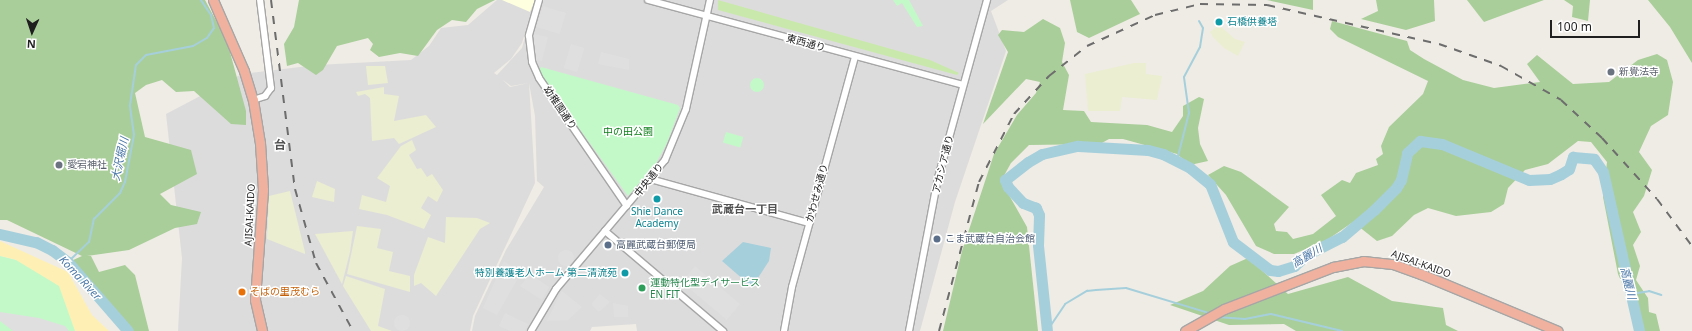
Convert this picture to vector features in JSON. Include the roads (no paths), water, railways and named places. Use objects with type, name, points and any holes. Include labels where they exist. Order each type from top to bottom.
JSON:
[{"type":"highway","name":"AJISAI-KAIDO","points":[[214,0],[231,34],[253,100],[263,172],[255,300],[262,331]]},
{"type":"highway","name":"AJISAI-KAIDO","points":[[1185,331],[1217,312],[1339,266],[1380,262],[1421,274],[1558,331]]},
{"type":"street","points":[[253,100],[265,96],[271,88],[260,0]]},
{"type":"street","name":"幼稚園通り","points":[[539,0],[529,36],[532,62],[539,78],[627,206]]},
{"type":"street","name":"東西通り","points":[[648,0],[963,85]]},
{"type":"street","name":"中央通り","points":[[531,331],[556,289],[665,160],[682,122],[710,0]]},
{"type":"street","name":"アカシア通り","points":[[909,331],[938,178],[987,0]]},
{"type":"street","name":"かわせみ通り","points":[[784,331],[785,314],[855,56]]},
{"type":"street","points":[[650,179],[809,223]]},
{"type":"street","points":[[605,231],[723,331]]},
{"type":"water","points":[[743,242],[771,248],[769,261],[752,287],[722,261]]},
{"type":"waterway","name":"大沢堀川","points":[[68,262],[89,242],[94,219],[120,193],[125,182],[134,135],[130,105],[136,65],[146,55],[193,46],[207,38],[214,28],[211,15],[201,0]]},
{"type":"waterway","points":[[1177,160],[1189,113],[1184,77],[1200,47],[1203,28],[1199,21]]},
{"type":"waterway","name":"高麗川","points":[[1047,331],[1038,245],[1039,215],[1036,208],[1023,203],[1008,187],[1005,180],[1028,162],[1042,154],[1078,146],[1148,150],[1163,154],[1190,168],[1210,184],[1233,242],[1270,270],[1278,271],[1294,266],[1308,254],[1342,237],[1374,210],[1396,188],[1401,180],[1407,153],[1420,141],[1442,144],[1529,180],[1550,179],[1561,174],[1569,169],[1573,157],[1594,159],[1603,172],[1639,331]]},
{"type":"waterway","name":"Koma River","points":[[0,234],[36,242],[52,250],[68,262],[128,331]]},
{"type":"waterway","points":[[1047,331],[1065,304],[1087,291],[1126,288],[1209,313]]},
{"type":"waterway","points":[[1631,294],[1649,291],[1661,295]]},
{"type":"waterway","points":[[1217,317],[1245,319],[1271,314],[1342,331]]},
{"type":"railway","points":[[271,0],[295,189],[316,263],[353,331]]},
{"type":"railway","points":[[939,331],[979,182],[1014,114],[1049,76],[1087,46],[1155,15],[1200,4],[1267,5],[1439,44],[1501,66],[1561,100],[1602,138],[1657,199],[1692,246]]},
{"type":"place","name":"石橋供養塔","points":[[1219,22]]},
{"type":"place","name":"新覺法寺","points":[[1611,72]]},
{"type":"place","name":"愛宕神社","points":[[59,165]]},
{"type":"place","name":"Shie Dance Academy","points":[[657,199]]},
{"type":"place","name":"こま武蔵台自治会館","points":[[937,239]]},
{"type":"place","name":"高麗武蔵台郵便局","points":[[608,245]]},
{"type":"place","name":"特別養護老人ホーム 第二清流苑","points":[[625,273]]},
{"type":"place","name":"運動特化型デイサービス EN FIT","points":[[642,288]]},
{"type":"place","name":"そばの里茂むら","points":[[242,292]]},
{"type":"district","name":"台","points":[[280,145]]},
{"type":"district","name":"武蔵台一丁目","points":[[745,209]]},
{"type":"park label","name":"中の田公園","points":[[628,132]]}]
